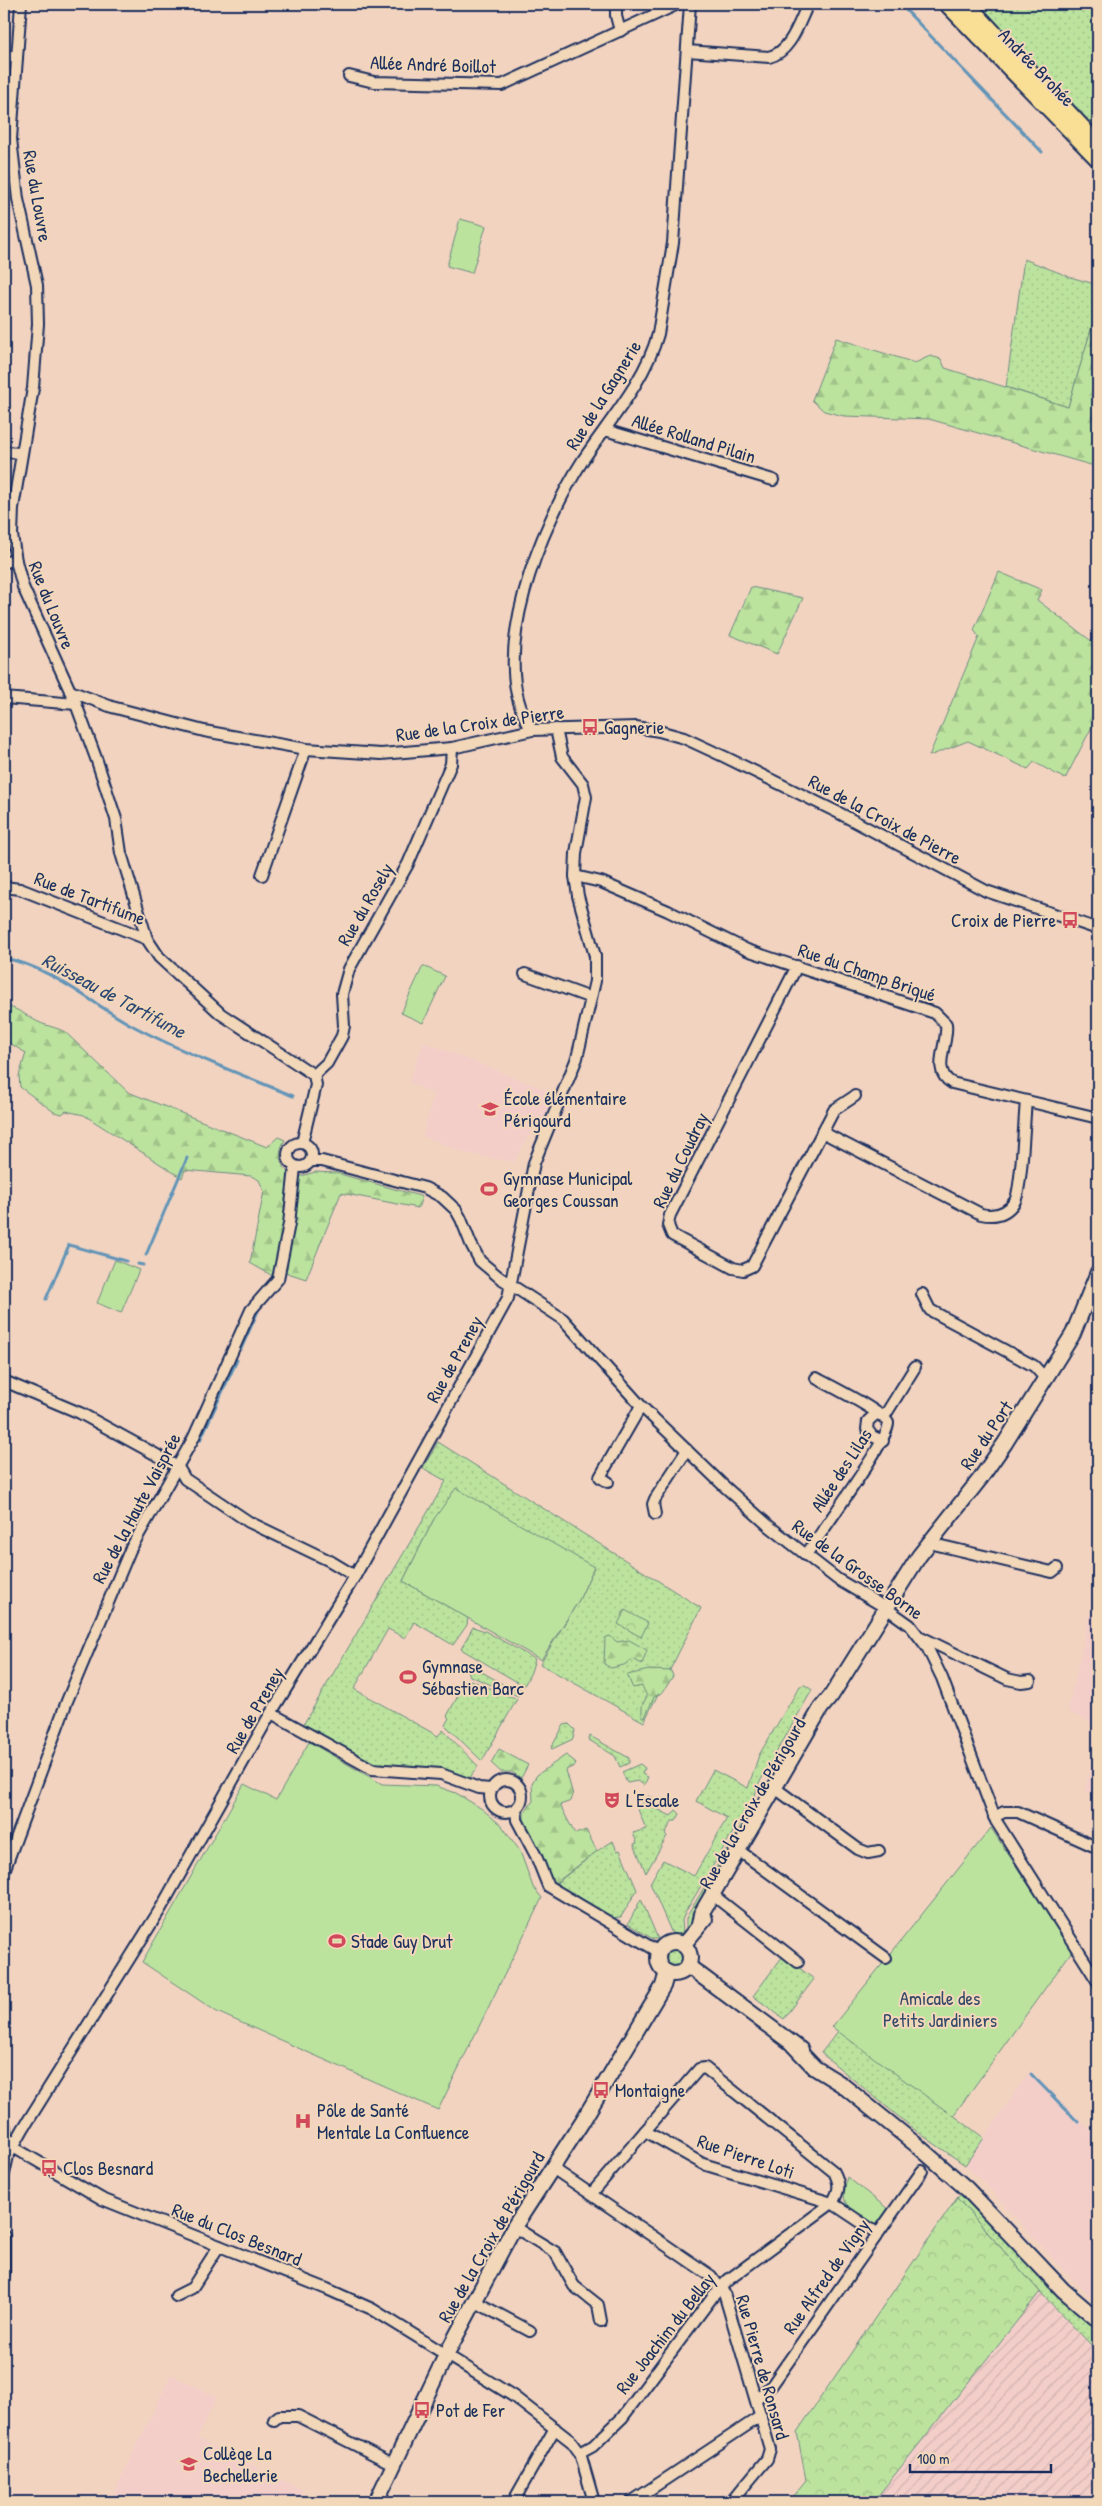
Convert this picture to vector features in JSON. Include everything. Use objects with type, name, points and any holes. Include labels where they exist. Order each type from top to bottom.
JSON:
[{"type":"main road","name":"Andrée Brohée","points":[[947,4],[1098,159]]},
{"type":"main road","name":"Andrée Brohée","points":[[967,4],[1098,144]]},
{"type":"street","name":"Rue du Louvre","points":[[21,4],[11,121],[9,174],[35,274],[38,302],[33,388],[13,508],[16,560],[24,587],[45,640],[76,704],[116,819],[121,853],[147,939]]},
{"type":"street","points":[[616,4],[616,16],[620,31]]},
{"type":"street","name":"Allée André Boillot","points":[[350,76],[374,82],[494,87],[511,82],[678,4]]},
{"type":"street","name":"Rue de la Gagnerie","points":[[532,730],[519,704],[513,652],[525,587],[544,535],[571,481],[632,389],[654,347],[658,334],[674,243],[690,4]]},
{"type":"street","points":[[687,51],[775,56],[790,42],[808,4]]},
{"type":"street","points":[[4,55],[17,56]]},
{"type":"street","name":"Allée Rolland Pilain","points":[[605,430],[772,480]]},
{"type":"street","points":[[4,452],[21,453]]},
{"type":"street","points":[[4,562],[16,560]]},
{"type":"street","name":"Rue de la Croix de Pierre","points":[[70,691],[112,707],[204,731],[306,749],[381,754],[452,748],[532,730],[636,727],[659,731],[684,738],[839,813],[986,891],[1098,929]]},
{"type":"street","points":[[4,698],[76,704]]},
{"type":"street","name":"Rue de Preney","points":[[4,2174],[13,2147],[161,1908],[271,1713],[355,1576],[508,1298],[534,1163],[577,1058],[595,982],[596,956],[578,896],[575,876],[576,853],[586,797],[583,784],[562,757],[556,729]]},
{"type":"street","name":"Rue du Rosely","points":[[314,1075],[326,1063],[342,1036],[344,1026],[342,994],[349,969],[408,864],[451,764],[452,748]]},
{"type":"street","points":[[262,875],[306,749]]},
{"type":"street","name":"Rue du Champ Briqué","points":[[575,876],[601,882],[668,911],[747,950],[935,1013],[944,1019],[947,1029],[941,1064],[946,1079],[959,1085],[1098,1118]]},
{"type":"street","name":"Rue de Tartifume","points":[[4,887],[20,889],[147,939],[160,957],[221,1014],[314,1075]]},
{"type":"street","name":"Rue du Coudray","points":[[797,966],[670,1216],[668,1224],[670,1231],[678,1239],[733,1268],[743,1270],[752,1266],[834,1110],[855,1096]]},
{"type":"street","points":[[525,974],[591,998]]},
{"type":"street","points":[[302,1143],[316,1085],[314,1075]]},
{"type":"street","points":[[822,1132],[981,1214],[992,1216],[1008,1210],[1017,1196],[1026,1101]]},
{"type":"street","points":[[302,1143],[311,1150],[311,1161],[306,1166],[295,1167],[289,1162],[287,1154],[294,1144],[302,1143]]},
{"type":"street","points":[[311,1161],[322,1161],[425,1188],[442,1197],[456,1210],[470,1244],[480,1261],[512,1284]]},
{"type":"street","name":"Rue de la Haute Vaisprée","points":[[4,1871],[67,1701],[105,1607],[146,1519],[167,1482],[178,1467],[251,1310],[278,1279],[288,1232],[295,1167]]},
{"type":"street","name":"Rue du Port","points":[[886,1608],[929,1543],[985,1472],[1045,1378],[1079,1324],[1098,1272]]},
{"type":"street","name":"Rue de la Grosse Borne","points":[[512,1284],[563,1319],[642,1406],[739,1499],[837,1579],[886,1608],[910,1625],[920,1637],[942,1678],[994,1817],[1098,1982]]},
{"type":"street","points":[[922,1294],[930,1310],[1034,1366],[1045,1378]]},
{"type":"street","points":[[883,1441],[872,1436],[867,1429],[868,1421],[880,1415],[915,1367]]},
{"type":"street","name":"Allée des Lilas","points":[[806,1555],[883,1441],[888,1427],[880,1415],[816,1378]]},
{"type":"street","points":[[4,1381],[80,1413],[178,1467],[185,1479],[249,1522],[330,1561],[355,1576]]},
{"type":"street","points":[[608,1482],[600,1477],[642,1406]]},
{"type":"street","points":[[655,1514],[654,1499],[687,1450]]},
{"type":"street","points":[[929,1543],[1052,1572],[1057,1568]]},
{"type":"street","name":"Rue de la Croix de Périgourd","points":[[699,1925],[701,1914],[827,1712],[831,1696],[886,1608]]},
{"type":"street","points":[[920,1637],[1007,1679],[1030,1681]]},
{"type":"street","points":[[271,1713],[372,1769],[441,1774],[479,1788],[491,1789],[503,1780],[508,1779],[518,1784],[523,1795],[516,1809],[517,1820],[533,1850],[548,1886],[659,1952]]},
{"type":"street","points":[[491,1789],[490,1800],[496,1808],[506,1812],[516,1809]]},
{"type":"street","points":[[778,1790],[858,1849],[868,1853],[879,1851]]},
{"type":"street","name":"Rue de la Croix de Périgourd","points":[[683,1945],[707,1917],[745,1856],[778,1790]]},
{"type":"street","points":[[994,1817],[1004,1812],[1018,1812],[1098,1848]]},
{"type":"street","points":[[745,1856],[886,1958]]},
{"type":"street","points":[[718,1899],[798,1962]]},
{"type":"street","points":[[668,1943],[683,1945],[690,1955],[688,1966],[677,1973],[667,1972],[659,1963],[659,1952],[668,1943]]},
{"type":"street","points":[[688,1966],[793,2045],[815,2068],[841,2084],[919,2147],[946,2162],[971,2181],[994,2206],[1017,2240],[1064,2290],[1098,2320]]},
{"type":"street","name":"Rue de la Croix de Périgourd","points":[[376,2502],[446,2355],[514,2227],[601,2090],[663,1986],[667,1972]]},
{"type":"street","points":[[592,2193],[699,2069],[705,2068],[834,2172],[840,2182],[838,2194],[832,2203]]},
{"type":"street","points":[[4,2123],[6,2135],[13,2147]]},
{"type":"street","name":"Rue Pierre Loti","points":[[645,2131],[703,2164],[832,2203],[877,2233]]},
{"type":"street","name":"Rue du Clos Besnard","points":[[13,2147],[102,2199],[372,2310],[513,2396],[572,2442],[580,2453]]},
{"type":"street","name":"Rue Pierre de Ronsard","points":[[551,2167],[592,2193],[711,2276],[721,2287],[728,2301],[770,2444],[769,2454],[732,2502]]},
{"type":"street","name":"Rue Alfred de Vigny","points":[[756,2400],[772,2385],[922,2171]]},
{"type":"street","name":"Rue Joachim du Bellay","points":[[580,2453],[593,2446],[622,2418],[721,2287],[832,2203]]},
{"type":"street","points":[[514,2227],[555,2252],[574,2286],[598,2305],[601,2321]]},
{"type":"street","points":[[4,2236],[4,2274]]},
{"type":"street","points":[[176,2296],[192,2288],[220,2246]]},
{"type":"street","points":[[1064,2290],[1074,2306],[1098,2326]]},
{"type":"street","points":[[474,2301],[530,2331]]},
{"type":"street","points":[[274,2420],[279,2416],[298,2416],[395,2465]]},
{"type":"street","points":[[631,2502],[761,2416]]},
{"type":"street","points":[[514,2502],[555,2428]]},
{"type":"street","points":[[580,2453],[594,2502]]},
{"type":"shaded area","name":"École élémentaire Périgourd","points":[[424,1042],[556,1094],[541,1127],[534,1125],[514,1162],[465,1153],[423,1136],[434,1094],[409,1082]]},
{"type":"shaded area","points":[[1098,1577],[1098,1726],[1068,1711]]},
{"type":"shaded area","points":[[1098,1733],[1098,1796],[1085,1790]]},
{"type":"shaded area","points":[[1030,2071],[1098,2138],[1098,2304],[1067,2274],[981,2179],[965,2165]]},
{"type":"shaded area","points":[[1040,2292],[1098,2352],[1098,2502],[873,2502]]},
{"type":"shaded area","name":"Collège La Bechellerie","points":[[171,2375],[217,2397],[197,2438],[302,2490],[300,2495],[305,2497],[302,2502],[110,2502]]},
{"type":"green space","points":[[975,4],[1098,4],[1098,114],[1093,131]]},
{"type":"green space","points":[[460,219],[486,226],[472,273],[447,266]]},
{"type":"green space","points":[[1024,259],[1070,277],[1098,285],[1098,306],[1068,407],[1006,387]]},
{"type":"green space","points":[[1098,306],[1098,395],[1092,418],[1098,421],[1098,467],[929,419],[844,416],[824,411],[812,400],[836,338],[915,363],[930,356],[941,359],[945,368],[1068,407]]},
{"type":"green space","points":[[999,572],[1042,590],[1037,600],[1098,646],[1098,715],[1065,779],[1034,762],[1028,769],[968,741],[929,756],[979,637],[974,630]]},
{"type":"green space","points":[[751,587],[803,598],[777,654],[730,635]]},
{"type":"green space","points":[[423,966],[445,976],[423,1023],[401,1013]]},
{"type":"green space","points":[[4,1006],[15,1009],[38,1022],[65,1032],[128,1092],[267,1147],[278,1137],[285,1140],[282,1145],[281,1161],[286,1170],[295,1178],[315,1172],[336,1173],[420,1196],[422,1197],[418,1208],[341,1193],[306,1279],[285,1272],[278,1279],[250,1263],[264,1191],[259,1180],[251,1176],[185,1170],[182,1178],[84,1115],[66,1111],[62,1114],[54,1112],[20,1087],[19,1076],[26,1053],[4,1040]]},
{"type":"green space","points":[[115,1260],[139,1270],[121,1313],[97,1303]]},
{"type":"green space","points":[[438,1442],[701,1608],[644,1722],[540,1664],[579,1600],[594,1567],[434,1519],[403,1581],[468,1618],[467,1625],[453,1645],[414,1622],[405,1638],[388,1629],[354,1689],[438,1736],[443,1730],[478,1766],[469,1779],[434,1769],[371,1765],[303,1725],[446,1481],[423,1468]]},
{"type":"green space","points":[[456,1488],[594,1567],[579,1600],[541,1660],[403,1581],[434,1519]]},
{"type":"green space","points":[[625,1610],[648,1623],[641,1637],[618,1624]]},
{"type":"green space","points":[[473,1627],[485,1631],[535,1659],[524,1686],[461,1649]]},
{"type":"green space","points":[[610,1636],[617,1642],[629,1640],[647,1650],[642,1664],[633,1659],[624,1665],[611,1668],[604,1664],[605,1638]]},
{"type":"green space","points":[[463,1661],[513,1690],[515,1687],[521,1690],[518,1696],[470,1676],[467,1668],[461,1665]]},
{"type":"green space","points":[[649,1670],[671,1671],[673,1676],[663,1692],[654,1697],[645,1717],[642,1717],[642,1706],[647,1696],[642,1686],[633,1688],[627,1675]]},
{"type":"green space","points":[[470,1680],[517,1699],[482,1761],[445,1725],[449,1718],[447,1716],[465,1683],[468,1684]]},
{"type":"green space","points":[[805,1685],[812,1690],[758,1785],[755,1795],[686,1911],[682,1920],[683,1933],[673,1936],[650,1883],[663,1860],[694,1876],[727,1818],[696,1801],[713,1770],[748,1788],[759,1755],[800,1686]]},
{"type":"green space","points":[[569,1724],[575,1730],[573,1739],[552,1749],[564,1725]]},
{"type":"green space","points":[[590,1736],[629,1758],[629,1763],[620,1767],[615,1756],[589,1740]]},
{"type":"green space","name":"Stade Guy Drut","points":[[309,1742],[382,1784],[436,1786],[456,1793],[482,1809],[502,1826],[520,1851],[533,1887],[542,1898],[438,2110],[217,2012],[142,1962],[244,1784],[276,1800]]},
{"type":"green space","points":[[499,1749],[528,1765],[521,1778],[512,1772],[501,1772],[491,1763]]},
{"type":"green space","points":[[566,1755],[576,1765],[566,1770],[573,1795],[571,1801],[560,1805],[575,1834],[586,1830],[597,1851],[553,1885],[535,1840],[524,1820],[524,1813],[533,1801],[532,1783],[537,1775]]},
{"type":"green space","points":[[640,1764],[645,1768],[642,1774],[648,1777],[644,1785],[638,1781],[627,1783],[622,1772]]},
{"type":"green space","points":[[648,1796],[652,1798],[649,1805],[671,1816],[676,1810],[680,1814],[676,1821],[672,1821],[665,1834],[667,1836],[646,1873],[634,1844],[637,1843],[633,1833],[646,1829],[637,1807]]},
{"type":"green space","points":[[753,1815],[691,1929],[686,1930],[686,1918],[746,1817]]},
{"type":"green space","name":"Amicale des Petits Jardiniers","points":[[991,1828],[1072,1951],[953,2116],[832,2027]]},
{"type":"green space","points":[[613,1841],[617,1851],[620,1850],[637,1890],[621,1917],[611,1918],[553,1886],[597,1851]]},
{"type":"green space","points":[[641,1899],[658,1939],[653,1939],[628,1924]]},
{"type":"green space","points":[[674,1948],[681,1951],[684,1958],[681,1965],[674,1968],[667,1965],[664,1958],[667,1951]]},
{"type":"green space","points":[[783,1956],[814,1979],[784,2019],[753,1996]]},
{"type":"green space","points":[[839,2030],[984,2138],[965,2165],[915,2130],[821,2053]]},
{"type":"green space","points":[[847,2177],[888,2209],[877,2224],[864,2219],[847,2205],[844,2196]]},
{"type":"green space","points":[[964,2191],[1077,2312],[1098,2331],[1098,2352],[1040,2292],[957,2198]]},
{"type":"green space","points":[[957,2198],[1040,2292],[873,2502],[788,2502],[806,2480],[797,2432]]},
{"type":"waterway","points":[[900,4],[1042,152]]},
{"type":"waterway","name":"Ruisseau de Tartifume","points":[[4,958],[22,963],[56,978],[119,1018],[154,1037],[293,1096]]},
{"type":"waterway","points":[[146,1255],[187,1158]]},
{"type":"waterway","points":[[284,1272],[291,1237]]},
{"type":"waterway","points":[[46,1299],[69,1245],[126,1261]]},
{"type":"waterway","points":[[138,1264],[143,1265]]},
{"type":"waterway","points":[[241,1349],[258,1311]]},
{"type":"waterway","points":[[200,1440],[237,1360]]},
{"type":"waterway","points":[[1031,2074],[1078,2122]]},
{"type":"place","name":"Gagnerie","points":[[590,727]]},
{"type":"place","name":"Croix de Pierre","points":[[1070,920]]},
{"type":"place","name":"École élémentaire Périgourd","points":[[490,1109]]},
{"type":"place","name":"Gymnase Municipal Georges Coussan","points":[[489,1189]]},
{"type":"place","name":"Gymnase Sébastien Barc","points":[[408,1677]]},
{"type":"place","name":"L'Escale","points":[[612,1800]]},
{"type":"place","name":"Stade Guy Drut","points":[[337,1941]]},
{"type":"place","name":"Montaigne","points":[[601,2090]]},
{"type":"place","name":"Pôle de Santé Mentale La Confluence","points":[[303,2121]]},
{"type":"place","name":"Clos Besnard","points":[[49,2168]]},
{"type":"place","name":"Pot de Fer","points":[[422,2410]]},
{"type":"place","name":"Collège La Bechellerie","points":[[189,2464]]}]
